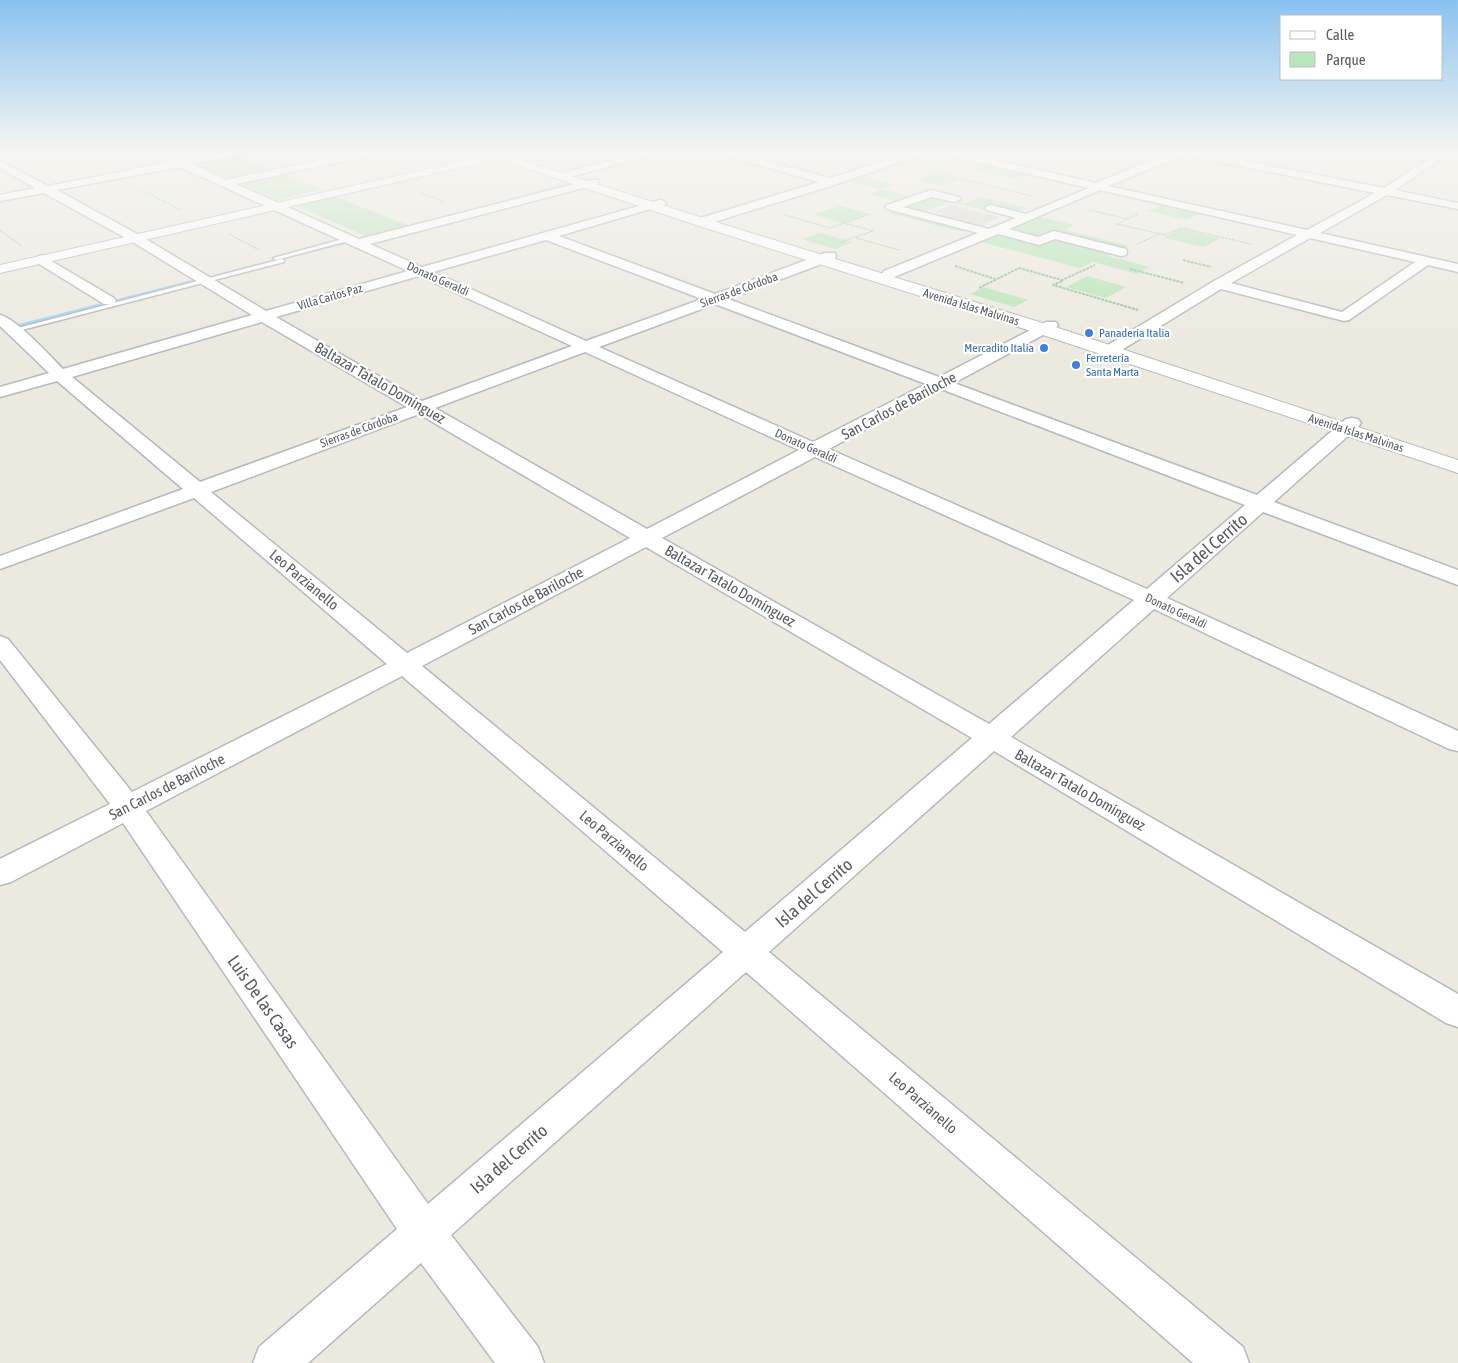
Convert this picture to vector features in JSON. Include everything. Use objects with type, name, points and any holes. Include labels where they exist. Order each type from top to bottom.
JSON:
[{"type":"main road","points":[[0,269],[239,215]]},
{"type":"main road","name":"Avenida Islas Malvinas","points":[[687,215],[1113,348],[1349,427],[1458,466]]},
{"type":"main road","name":"Avenida Islas Malvinas","points":[[822,256],[963,297],[1047,327]]},
{"type":"main road","name":"Avenida Islas Malvinas","points":[[1349,427],[1458,455]]},
{"type":"street","name":"Baltazar Tatalo Domínguez","points":[[93,215],[263,316],[992,738],[1458,1012]]},
{"type":"street","name":"Donato Geraldi","points":[[296,215],[815,450],[1151,599],[1458,742]]},
{"type":"street","points":[[355,241],[467,215]]},
{"type":"street","name":"Villa Carlos Paz","points":[[0,392],[618,215]]},
{"type":"street","points":[[706,221],[726,215]]},
{"type":"street","points":[[923,215],[1039,241],[1054,235],[1121,252]]},
{"type":"street","points":[[1017,215],[1026,217]]},
{"type":"street","points":[[889,274],[1032,215]]},
{"type":"street","points":[[1220,215],[1458,268]]},
{"type":"street","points":[[1113,348],[1215,287],[1346,215]]},
{"type":"street","points":[[546,235],[1458,578]]},
{"type":"street","name":"Sierras de Córdoba","points":[[0,562],[715,298],[822,256]]},
{"type":"street","points":[[41,260],[109,301]]},
{"type":"street","points":[[1215,287],[1344,317],[1426,261]]},
{"type":"street","name":"Leo Parzianello","points":[[7,324],[60,375],[746,952],[1227,1363]]},
{"type":"street","name":"San Carlos de Bariloche","points":[[0,873],[404,665],[1047,327]]},
{"type":"street","name":"Isla del Cerrito","points":[[276,1363],[1349,427]]},
{"type":"street","name":"Luis De las Casas","points":[[0,644],[128,807],[424,1233],[522,1363]]},
{"type":"lane","points":[[7,324],[205,281],[355,241]]},
{"type":"path","points":[[191,215],[279,260]]},
{"type":"path","points":[[783,215],[830,228],[869,215]]},
{"type":"path","points":[[1109,215],[1128,219]]},
{"type":"path","points":[[822,256],[874,231],[844,223]]},
{"type":"path","points":[[1117,224],[1165,235],[1181,228],[1279,251]]},
{"type":"path","points":[[1159,234],[1053,285],[1164,318]]},
{"type":"path","points":[[963,297],[1019,268],[1062,280]]},
{"type":"path","points":[[1129,268],[1215,287]]},
{"type":"shaded area","points":[[943,215],[990,215],[1000,217],[975,227],[937,217]]},
{"type":"green space","points":[[317,215],[381,215],[407,225],[366,236]]},
{"type":"green space","points":[[815,215],[868,215],[842,223]]},
{"type":"green space","points":[[895,215],[916,215],[964,228],[958,231]]},
{"type":"green space","points":[[1164,215],[1198,215],[1187,220]]},
{"type":"green space","points":[[1036,216],[1074,225],[1065,230],[1129,246],[1108,256],[1149,267],[1137,274],[1093,262],[1080,268],[977,241]]},
{"type":"green space","points":[[1180,229],[1220,238],[1204,247],[1164,238]]},
{"type":"green space","points":[[820,233],[852,242],[835,249],[802,239]]},
{"type":"green space","points":[[1087,276],[1126,287],[1106,298],[1066,287]]},
{"type":"green space","points":[[984,287],[1028,300],[1014,307],[970,294]]},
{"type":"waterway","points":[[367,237],[454,215]]},
{"type":"waterway","points":[[216,275],[347,242]]},
{"type":"waterway","points":[[22,324],[192,281]]},
{"type":"place","name":"Panadería Italia","points":[[1089,333]]},
{"type":"place","name":"Mercadito Italia","points":[[1044,348]]},
{"type":"place","name":"Ferretería Santa Marta","points":[[1076,365]]}]
